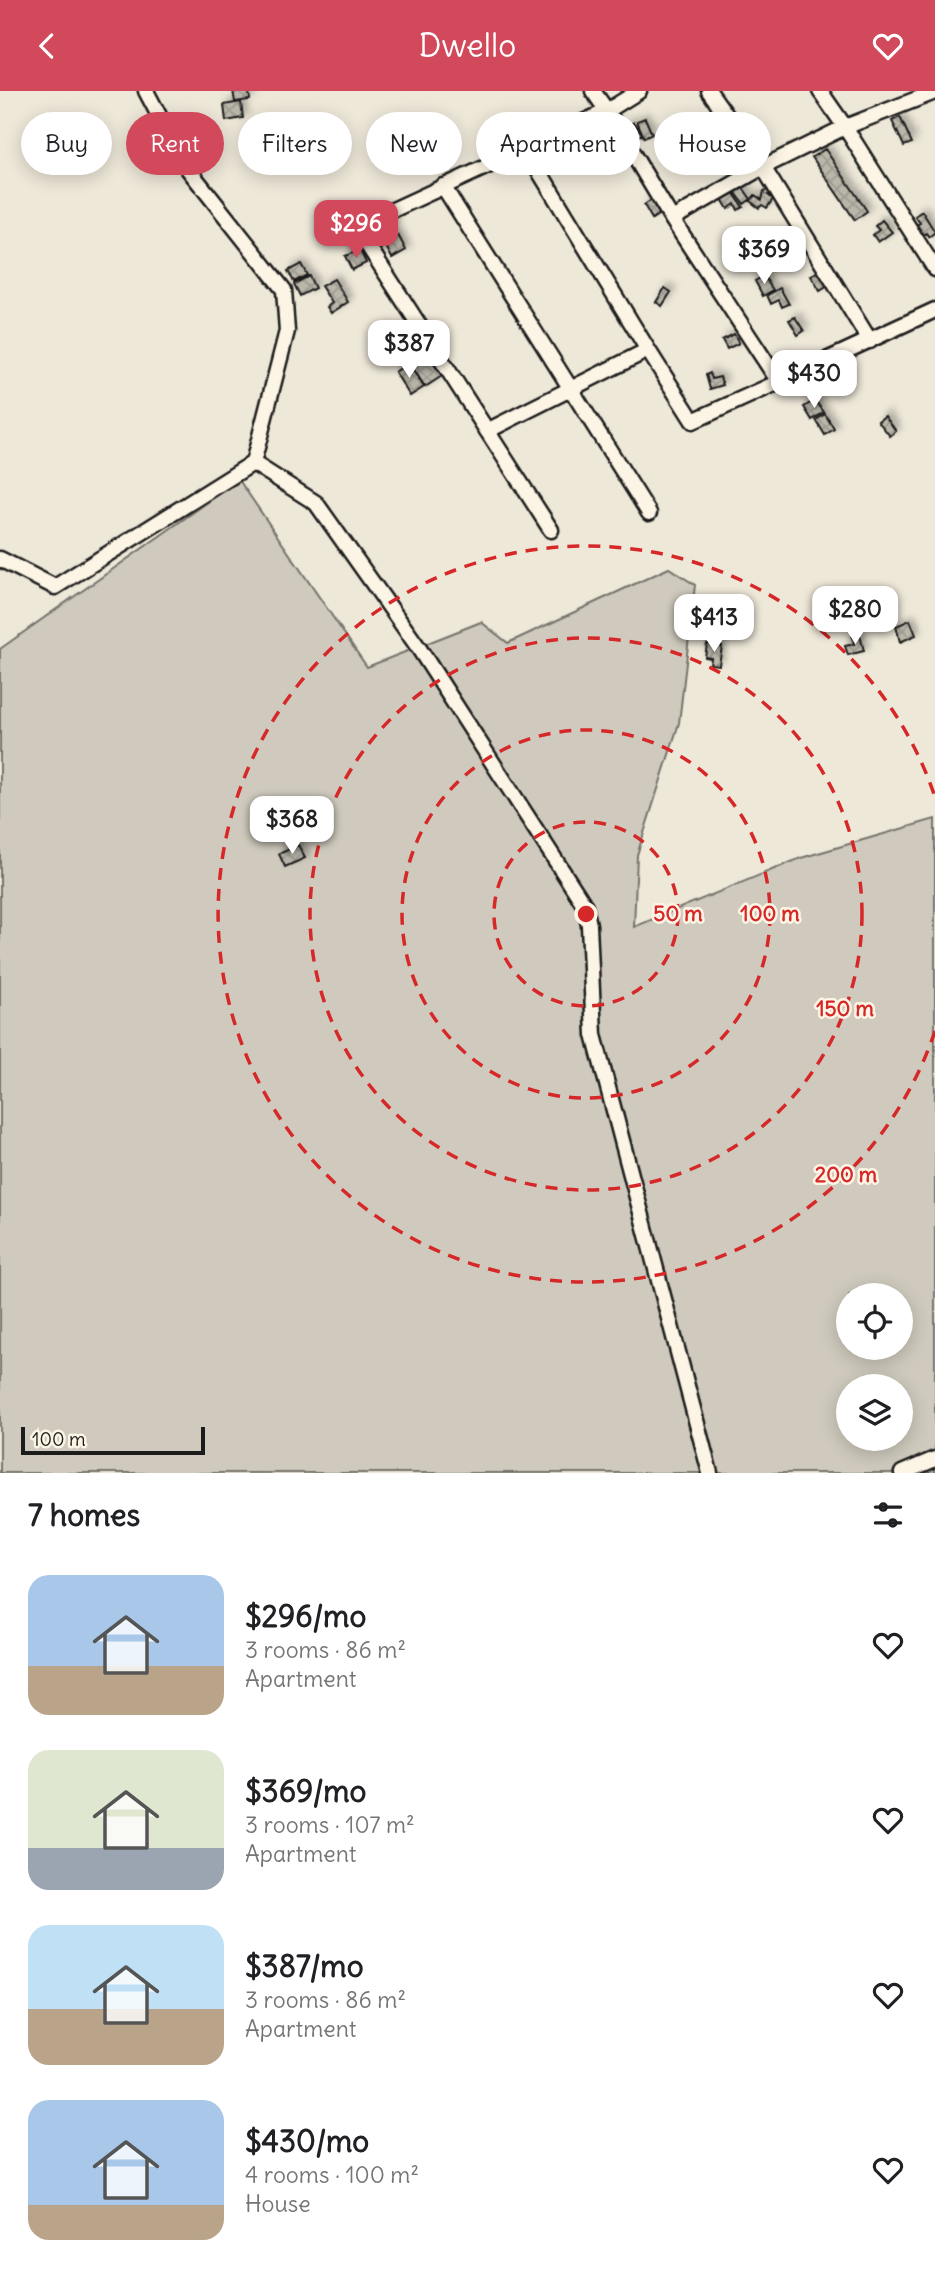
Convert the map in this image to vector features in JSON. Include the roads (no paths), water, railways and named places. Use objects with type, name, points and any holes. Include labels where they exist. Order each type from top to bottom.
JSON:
[{"type":"street","points":[[0,559],[55,587],[253,463],[287,331],[284,290],[185,165],[146,91]]},
{"type":"street","points":[[593,91],[672,219],[779,382]]},
{"type":"street","points":[[607,111],[639,91]]},
{"type":"street","points":[[709,91],[724,112]]},
{"type":"street","points":[[820,91],[935,269]]},
{"type":"street","points":[[771,163],[845,127],[932,95]]},
{"type":"street","points":[[476,171],[356,227],[551,530]]},
{"type":"street","points":[[541,175],[693,421],[935,310]]},
{"type":"street","points":[[672,219],[749,175]]},
{"type":"street","points":[[768,175],[870,341]]},
{"type":"street","points":[[443,186],[649,513]]},
{"type":"street","points":[[487,431],[648,350]]},
{"type":"street","points":[[253,463],[316,503],[418,647],[585,906],[589,926],[594,1035],[710,1473]]},
{"type":"street","points":[[902,1473],[935,1459]]}]
